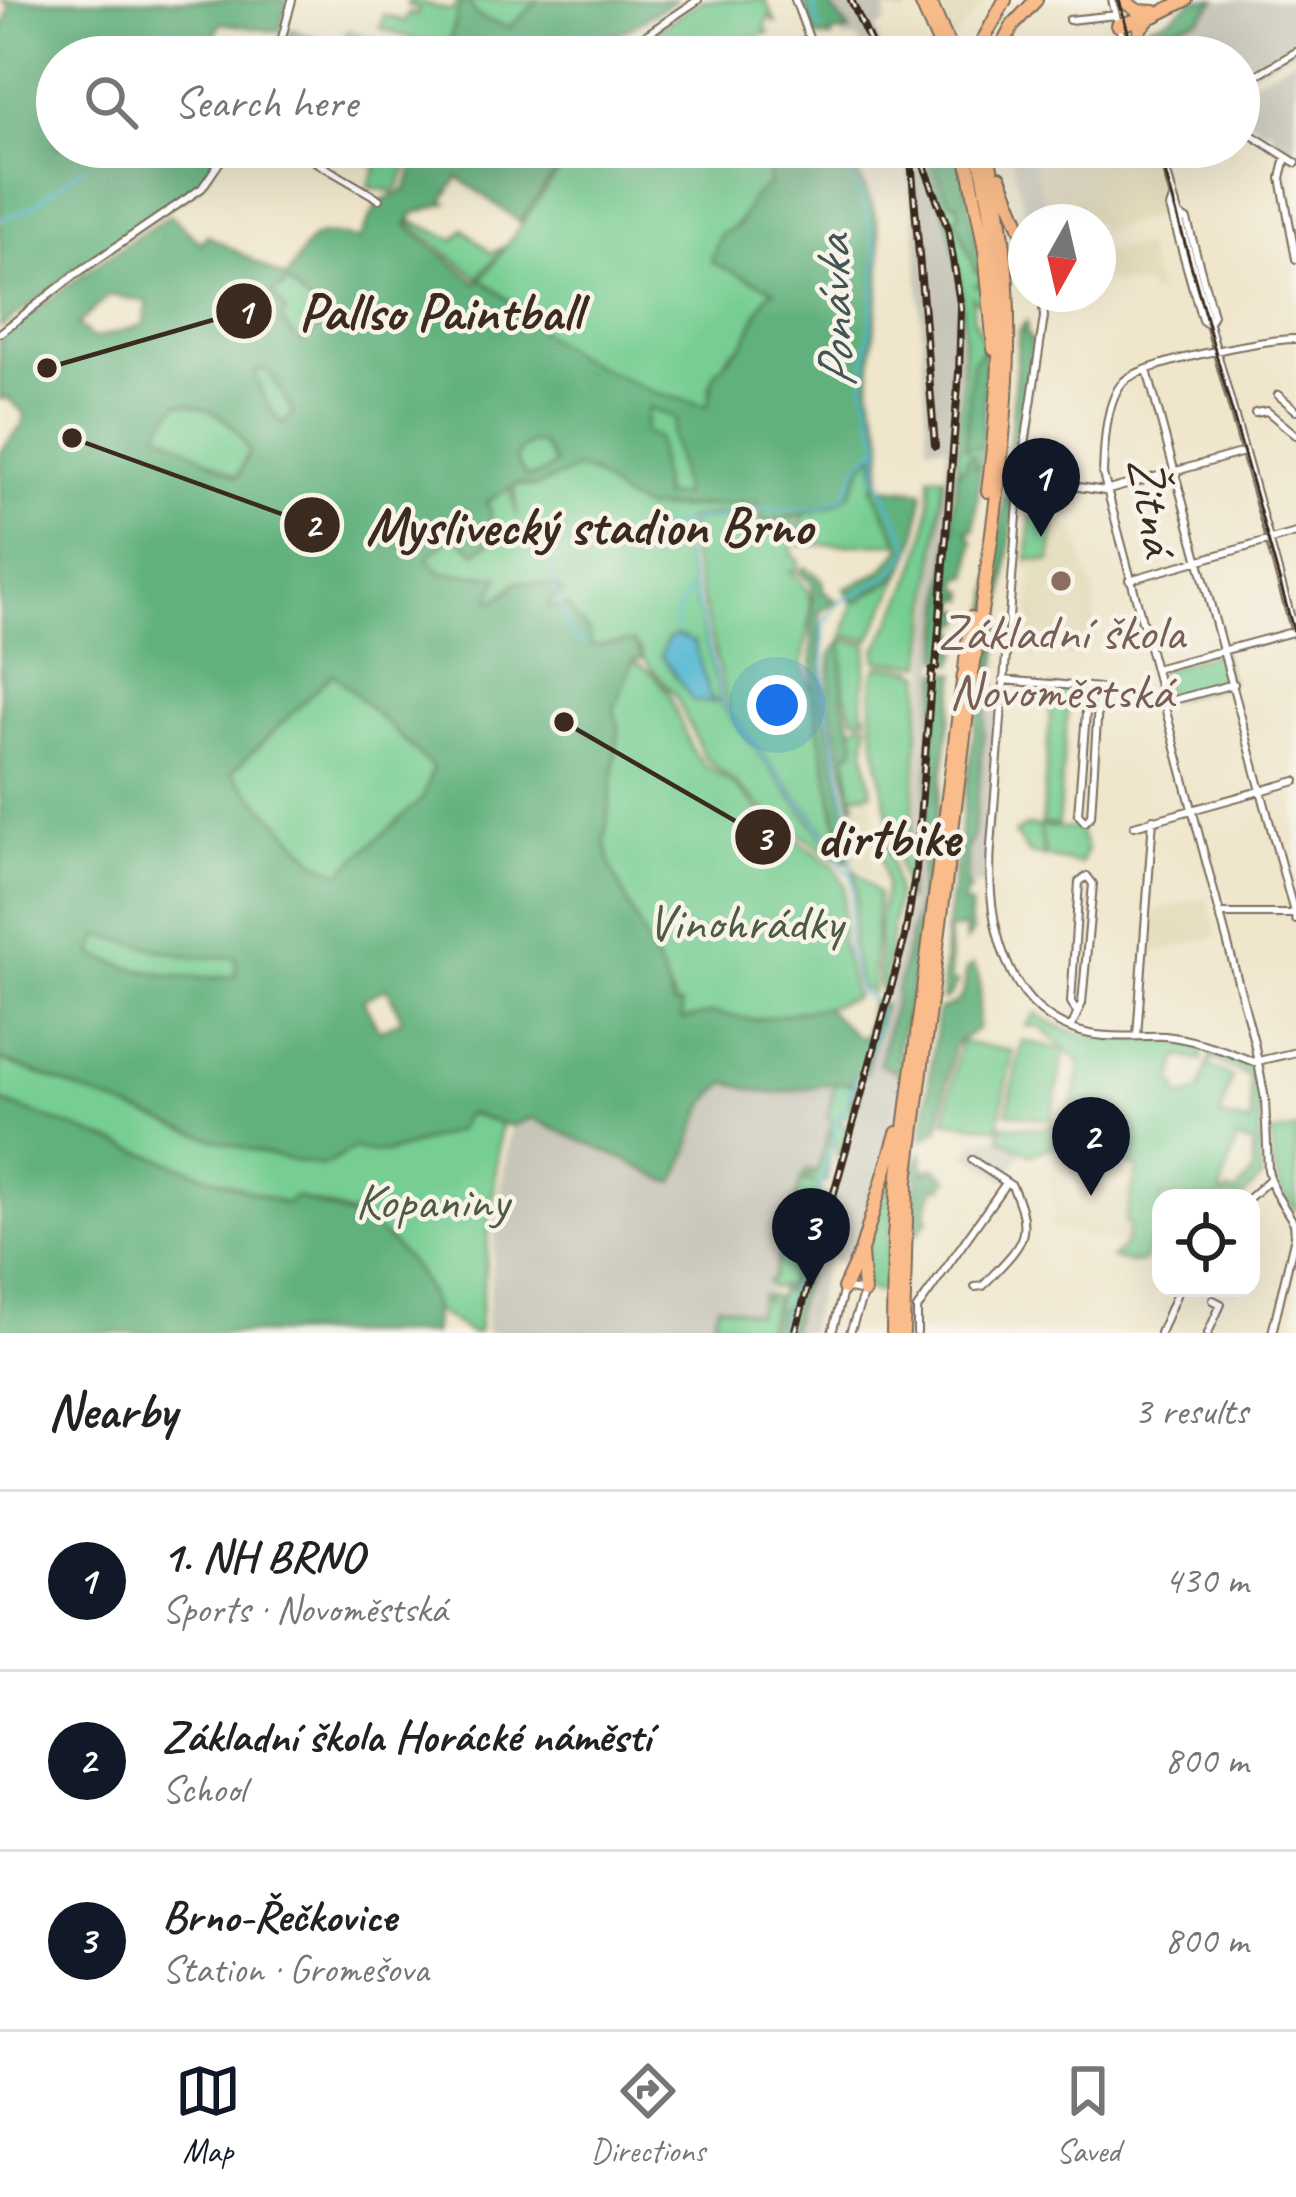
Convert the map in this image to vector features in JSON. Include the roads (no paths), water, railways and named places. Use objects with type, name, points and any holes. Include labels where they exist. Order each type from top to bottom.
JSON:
[{"type":"highway","points":[[920,0],[939,36]]},
{"type":"highway","points":[[929,0],[942,36]]},
{"type":"highway","points":[[985,36],[1005,0]]},
{"type":"highway","points":[[987,36],[1018,0]]},
{"type":"highway","points":[[1007,36],[1036,0]]},
{"type":"highway","points":[[1122,20],[1186,0]]},
{"type":"highway","points":[[1124,1],[1134,9],[1156,13]]},
{"type":"highway","points":[[1139,36],[1140,28],[1156,13]]},
{"type":"highway","points":[[969,168],[990,293],[994,440]]},
{"type":"highway","points":[[969,672],[1002,348],[988,168]]},
{"type":"highway","points":[[991,168],[1003,226]]},
{"type":"highway","points":[[903,1333],[898,1237],[1009,376],[1010,304],[997,168]]},
{"type":"highway","points":[[997,168],[1011,204]]},
{"type":"highway","points":[[844,1288],[891,1162],[923,1016]]},
{"type":"highway","points":[[893,1333],[911,1074]]},
{"type":"highway","points":[[861,1252],[864,1292]]},
{"type":"street","points":[[283,36],[292,0]]},
{"type":"street","points":[[644,36],[698,0]]},
{"type":"street","points":[[796,0],[809,36]]},
{"type":"street","points":[[1112,0],[1128,36]]},
{"type":"street","points":[[1122,20],[1124,1]]},
{"type":"street","points":[[1069,20],[1122,20]]},
{"type":"street","points":[[1260,73],[1296,52]]},
{"type":"street","points":[[1260,140],[1296,164]]},
{"type":"street","points":[[1286,157],[1280,169],[1296,259]]},
{"type":"street","points":[[0,333],[76,274],[202,188],[216,168]]},
{"type":"street","points":[[326,168],[380,199]]},
{"type":"street","points":[[1153,669],[1296,633],[1165,168]]},
{"type":"street","points":[[1174,197],[1170,208],[1202,320],[1209,325]]},
{"type":"street","points":[[1285,200],[1296,198]]},
{"type":"street","points":[[1043,312],[1020,478],[990,857],[995,928],[1022,992],[1045,1014],[1071,1028],[1096,1035],[1172,1037],[1255,1062],[1296,1052]]},
{"type":"street","points":[[1219,914],[1296,916],[1147,370],[1296,339]]},
{"type":"street","name":"Žitná","points":[[1147,370],[1130,377],[1116,394],[1105,453],[1106,491],[1260,1069],[1270,1179]]},
{"type":"street","points":[[1278,394],[1296,410]]},
{"type":"street","points":[[1255,413],[1267,410],[1296,435]]},
{"type":"street","points":[[1020,478],[1106,491],[1244,452]]},
{"type":"street","points":[[1130,580],[1296,533]]},
{"type":"street","points":[[1004,680],[1088,687],[1100,688],[1091,816],[1085,822],[1078,814],[1088,687]]},
{"type":"street","points":[[1162,703],[1234,684]]},
{"type":"street","points":[[1134,826],[1296,781]]},
{"type":"street","points":[[1137,1036],[1153,819]]},
{"type":"street","points":[[1071,1028],[1082,1003],[1093,884],[1087,876],[1079,882],[1071,1003],[1076,1011]]},
{"type":"street","points":[[972,1160],[1016,1191],[1026,1234],[983,1286],[976,1287]]},
{"type":"street","points":[[1259,1189],[1270,1179],[1295,1223],[1273,1330]]},
{"type":"street","points":[[917,1333],[916,1312],[1006,1183]]},
{"type":"street","points":[[832,1333],[844,1288],[864,1292],[850,1333]]},
{"type":"street","points":[[1160,1333],[1175,1297]]},
{"type":"street","points":[[1208,1333],[1221,1304],[1213,1300]]},
{"type":"water","points":[[676,635],[694,642],[710,697],[717,702],[694,702],[661,655],[667,640]]},
{"type":"waterway","name":"Ponávka","points":[[811,0],[820,29]]},
{"type":"waterway","points":[[0,220],[29,209],[82,168]]},
{"type":"waterway","name":"Ponávka","points":[[778,1333],[837,1125],[870,1049],[878,1018],[878,1003],[859,992],[847,947],[853,890],[849,818],[825,695],[823,625],[838,603],[891,575],[911,548],[877,476],[880,441],[864,383],[878,257],[849,168]]},
{"type":"waterway","points":[[586,643],[572,638],[554,587],[549,548],[761,509],[818,509],[844,497],[857,466],[879,446]]},
{"type":"waterway","points":[[684,525],[681,538],[724,707],[837,849],[841,867],[849,873]]},
{"type":"waterway","points":[[676,627],[676,615],[689,590]]},
{"type":"tram line","points":[[1119,0],[1129,36]]},
{"type":"tram line","points":[[1164,168],[1296,640]]},
{"type":"railway","points":[[851,0],[867,36]]},
{"type":"railway","points":[[912,168],[935,446]]},
{"type":"railway","points":[[925,168],[948,228],[961,309],[936,667]]},
{"type":"railway","points":[[795,1333],[905,937],[916,870],[932,671]]},
{"type":"place","name":"Pallso Paintball","points":[[47,368]]},
{"type":"place","name":"Myslivecký stadion Brno","points":[[72,438]]},
{"type":"place","name":"1. NH BRNO","points":[[1041,537]]},
{"type":"place","name":"Základní škola Novoměstská","points":[[1061,581]]},
{"type":"place","name":"dirtbike","points":[[564,722]]},
{"type":"place","name":"Základní škola Horácké náměstí","points":[[1091,1196]]},
{"type":"place","name":"Brno-Řečkovice","points":[[811,1287]]},
{"type":"park label","name":"Vinohrádky","points":[[745,921]]},
{"type":"park label","name":"Kopaniny","points":[[432,1200]]}]
